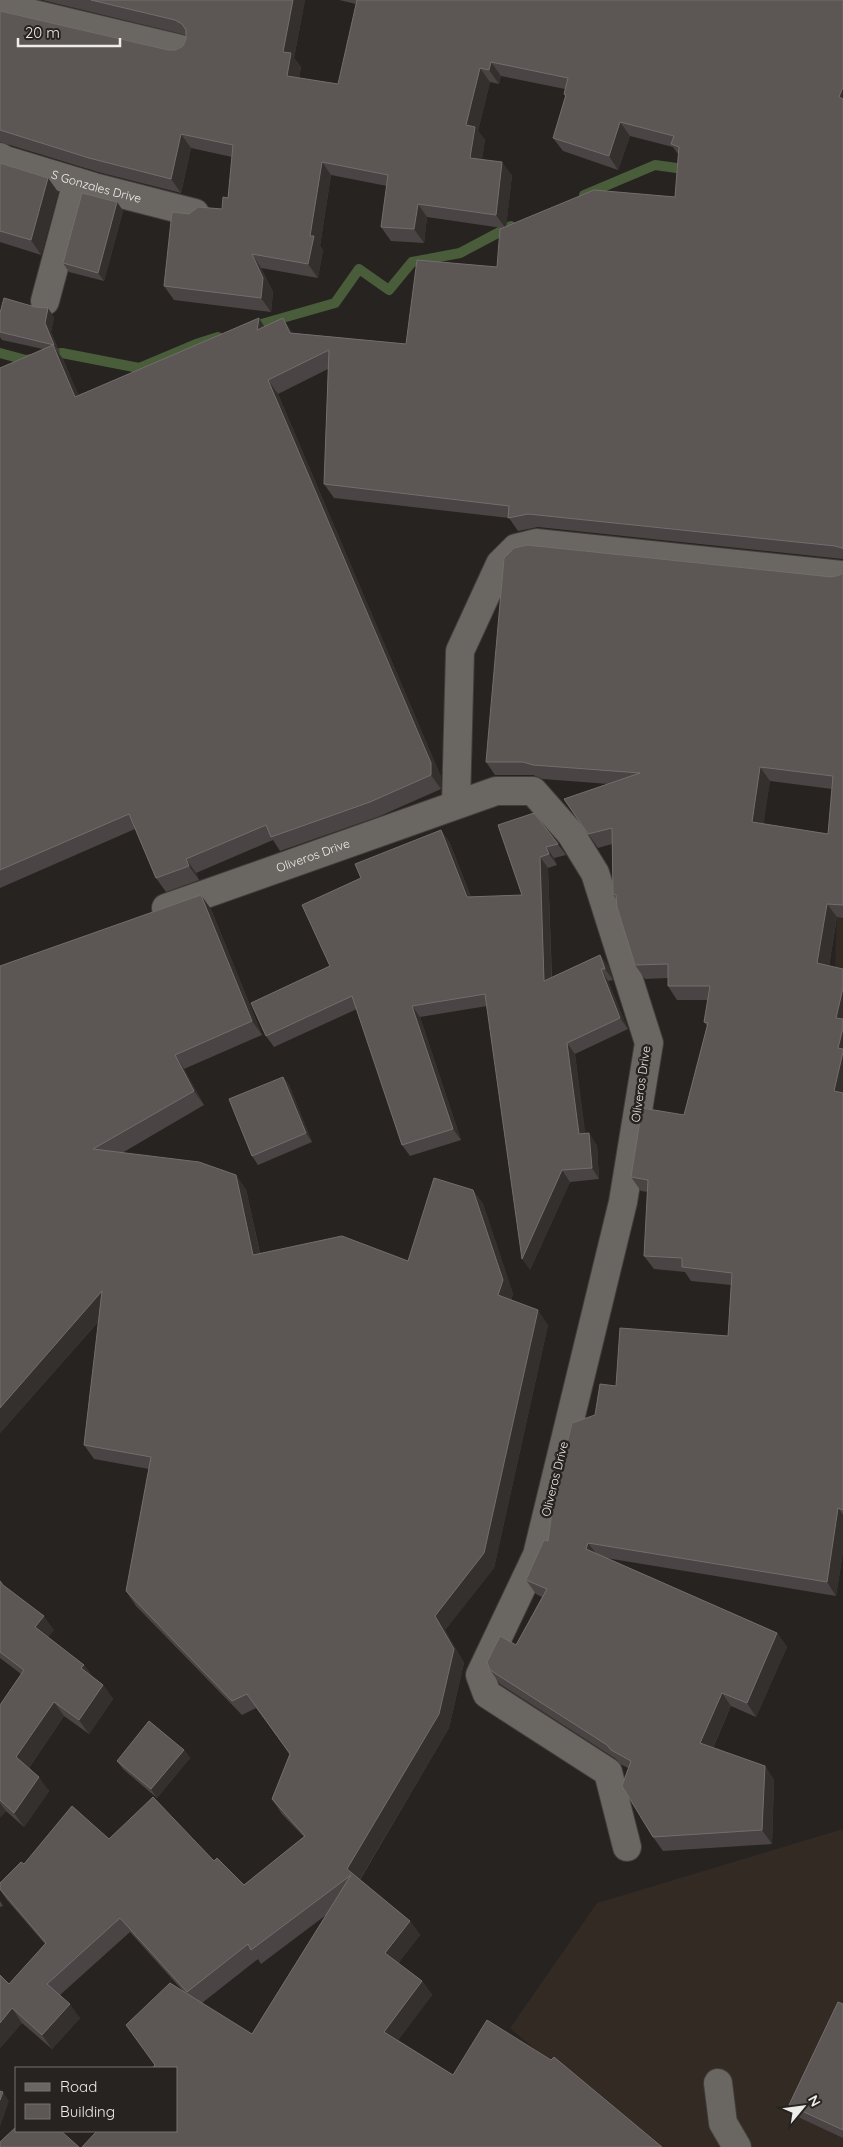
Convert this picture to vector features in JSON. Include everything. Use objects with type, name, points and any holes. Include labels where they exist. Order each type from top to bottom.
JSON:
[{"type":"street","points":[[0,6],[181,49]]},
{"type":"street","name":"S Gonzales Drive","points":[[0,157],[78,182],[195,212]]},
{"type":"street","points":[[45,302],[78,182]]},
{"type":"street","points":[[456,804],[460,651],[500,564],[516,548],[536,543],[843,575]]},
{"type":"street","name":"Oliveros Drive","points":[[140,917],[496,790],[533,790],[570,834],[595,873],[649,1043],[623,1202],[536,1555],[480,1675],[487,1694],[608,1772],[627,1847]]},
{"type":"street","points":[[718,2083],[722,2123],[738,2147]]},
{"type":"shaded area","points":[[837,914],[843,915],[843,975],[835,972]]},
{"type":"shaded area","points":[[843,1829],[843,2147],[650,2147],[510,2028],[597,1903]]},
{"type":"building","points":[[91,0],[293,0],[283,52],[291,53],[287,76],[338,84],[357,0],[843,0],[843,87],[839,97],[843,99],[843,549],[835,546],[528,514],[508,518],[509,506],[324,484],[329,350],[268,380],[431,763],[431,775],[370,802],[271,837],[266,825],[186,859],[189,866],[156,878],[129,814],[0,870],[0,368],[53,345],[75,397],[259,318],[257,330],[283,318],[290,333],[406,344],[417,260],[497,267],[500,229],[594,190],[675,197],[679,147],[671,144],[674,136],[620,122],[609,156],[553,138],[566,95],[564,94],[568,78],[491,62],[489,70],[480,68],[466,125],[475,127],[470,158],[502,162],[496,215],[418,204],[414,229],[381,227],[388,175],[322,162],[310,236],[314,236],[308,264],[252,254],[263,278],[261,298],[164,286],[172,212],[189,214],[198,207],[222,209],[223,197],[228,198],[233,145],[181,134],[171,179],[89,158],[0,130],[0,11],[168,50],[176,50],[183,46],[186,39],[186,30],[182,24],[175,20]]},
{"type":"building","points":[[0,163],[48,178],[31,240],[0,231]]},
{"type":"building","points":[[82,193],[117,202],[98,273],[63,263]]},
{"type":"building","points":[[4,298],[35,307],[48,308],[45,323],[54,345],[0,332],[0,313]]},
{"type":"building","points":[[527,545],[832,577],[843,573],[843,905],[827,904],[817,963],[843,969],[843,988],[836,1018],[843,1019],[843,1028],[838,1048],[843,1049],[843,1052],[834,1091],[843,1093],[843,1510],[838,1508],[827,1582],[588,1543],[586,1549],[777,1633],[747,1703],[722,1693],[700,1743],[765,1766],[762,1830],[653,1837],[622,1786],[631,1761],[611,1750],[607,1745],[490,1670],[487,1662],[500,1636],[516,1645],[547,1589],[526,1580],[544,1540],[548,1541],[554,1497],[572,1423],[595,1415],[600,1384],[616,1386],[620,1328],[728,1336],[732,1273],[682,1267],[682,1258],[644,1256],[648,1180],[631,1177],[642,1108],[684,1115],[708,1023],[704,1022],[710,986],[668,986],[668,964],[635,965],[617,907],[616,895],[613,894],[612,828],[588,834],[564,799],[640,773],[533,765],[523,762],[486,762],[504,558],[514,548]],"holes":[[[760,767],[833,776],[828,834],[752,822]]]},
{"type":"building","points":[[534,813],[558,844],[546,847],[549,854],[540,857],[544,981],[600,955],[605,969],[601,969],[620,1018],[567,1043],[579,1134],[589,1133],[592,1168],[562,1170],[522,1259],[485,994],[412,1006],[453,1129],[402,1145],[352,996],[266,1036],[251,1003],[330,966],[302,905],[361,878],[355,864],[441,830],[467,897],[522,895],[498,825]]},
{"type":"building","points":[[201,895],[252,1021],[175,1055],[194,1091],[93,1149],[199,1162],[236,1175],[253,1255],[342,1236],[408,1261],[434,1178],[473,1190],[503,1280],[498,1295],[538,1310],[484,1553],[435,1616],[454,1649],[439,1714],[347,1869],[410,1921],[385,1953],[422,1981],[384,2032],[453,2075],[487,2020],[551,2060],[554,2057],[662,2147],[82,2147],[96,2132],[178,2132],[178,2067],[153,2067],[155,2065],[126,2025],[170,1983],[252,2034],[351,1875],[251,1950],[248,1944],[187,1992],[120,1918],[47,1984],[70,2004],[42,2035],[12,2008],[0,2023],[0,1975],[9,1984],[46,1943],[0,1889],[0,1883],[21,1862],[24,1864],[72,1806],[109,1839],[153,1797],[214,1861],[217,1858],[244,1885],[305,1836],[272,1799],[290,1754],[247,1694],[232,1701],[126,1591],[151,1457],[84,1445],[102,1291],[0,1408],[0,966]]},
{"type":"building","points":[[283,1077],[306,1133],[252,1156],[229,1099]]},
{"type":"building","points":[[0,1581],[44,1616],[35,1627],[84,1665],[81,1668],[103,1685],[79,1720],[54,1702],[16,1757],[39,1777],[14,1813],[0,1800],[0,1705],[24,1670],[0,1652]]},
{"type":"building","points":[[149,1721],[184,1750],[151,1789],[117,1761]]},
{"type":"building","points":[[838,2002],[843,2004],[843,2130],[789,2105]]},
{"type":"building","points":[[15,2128],[15,2132],[62,2132],[79,2147],[0,2147],[0,2142]]},
{"type":"waterway","points":[[584,195],[655,165],[691,170]]},
{"type":"waterway","points":[[251,327],[335,303],[359,269],[389,290],[412,262],[460,253],[511,226]]},
{"type":"waterway","points":[[47,356],[62,353],[139,368],[196,344],[218,337]]},
{"type":"waterway","points":[[0,353],[26,360],[33,359]]}]
